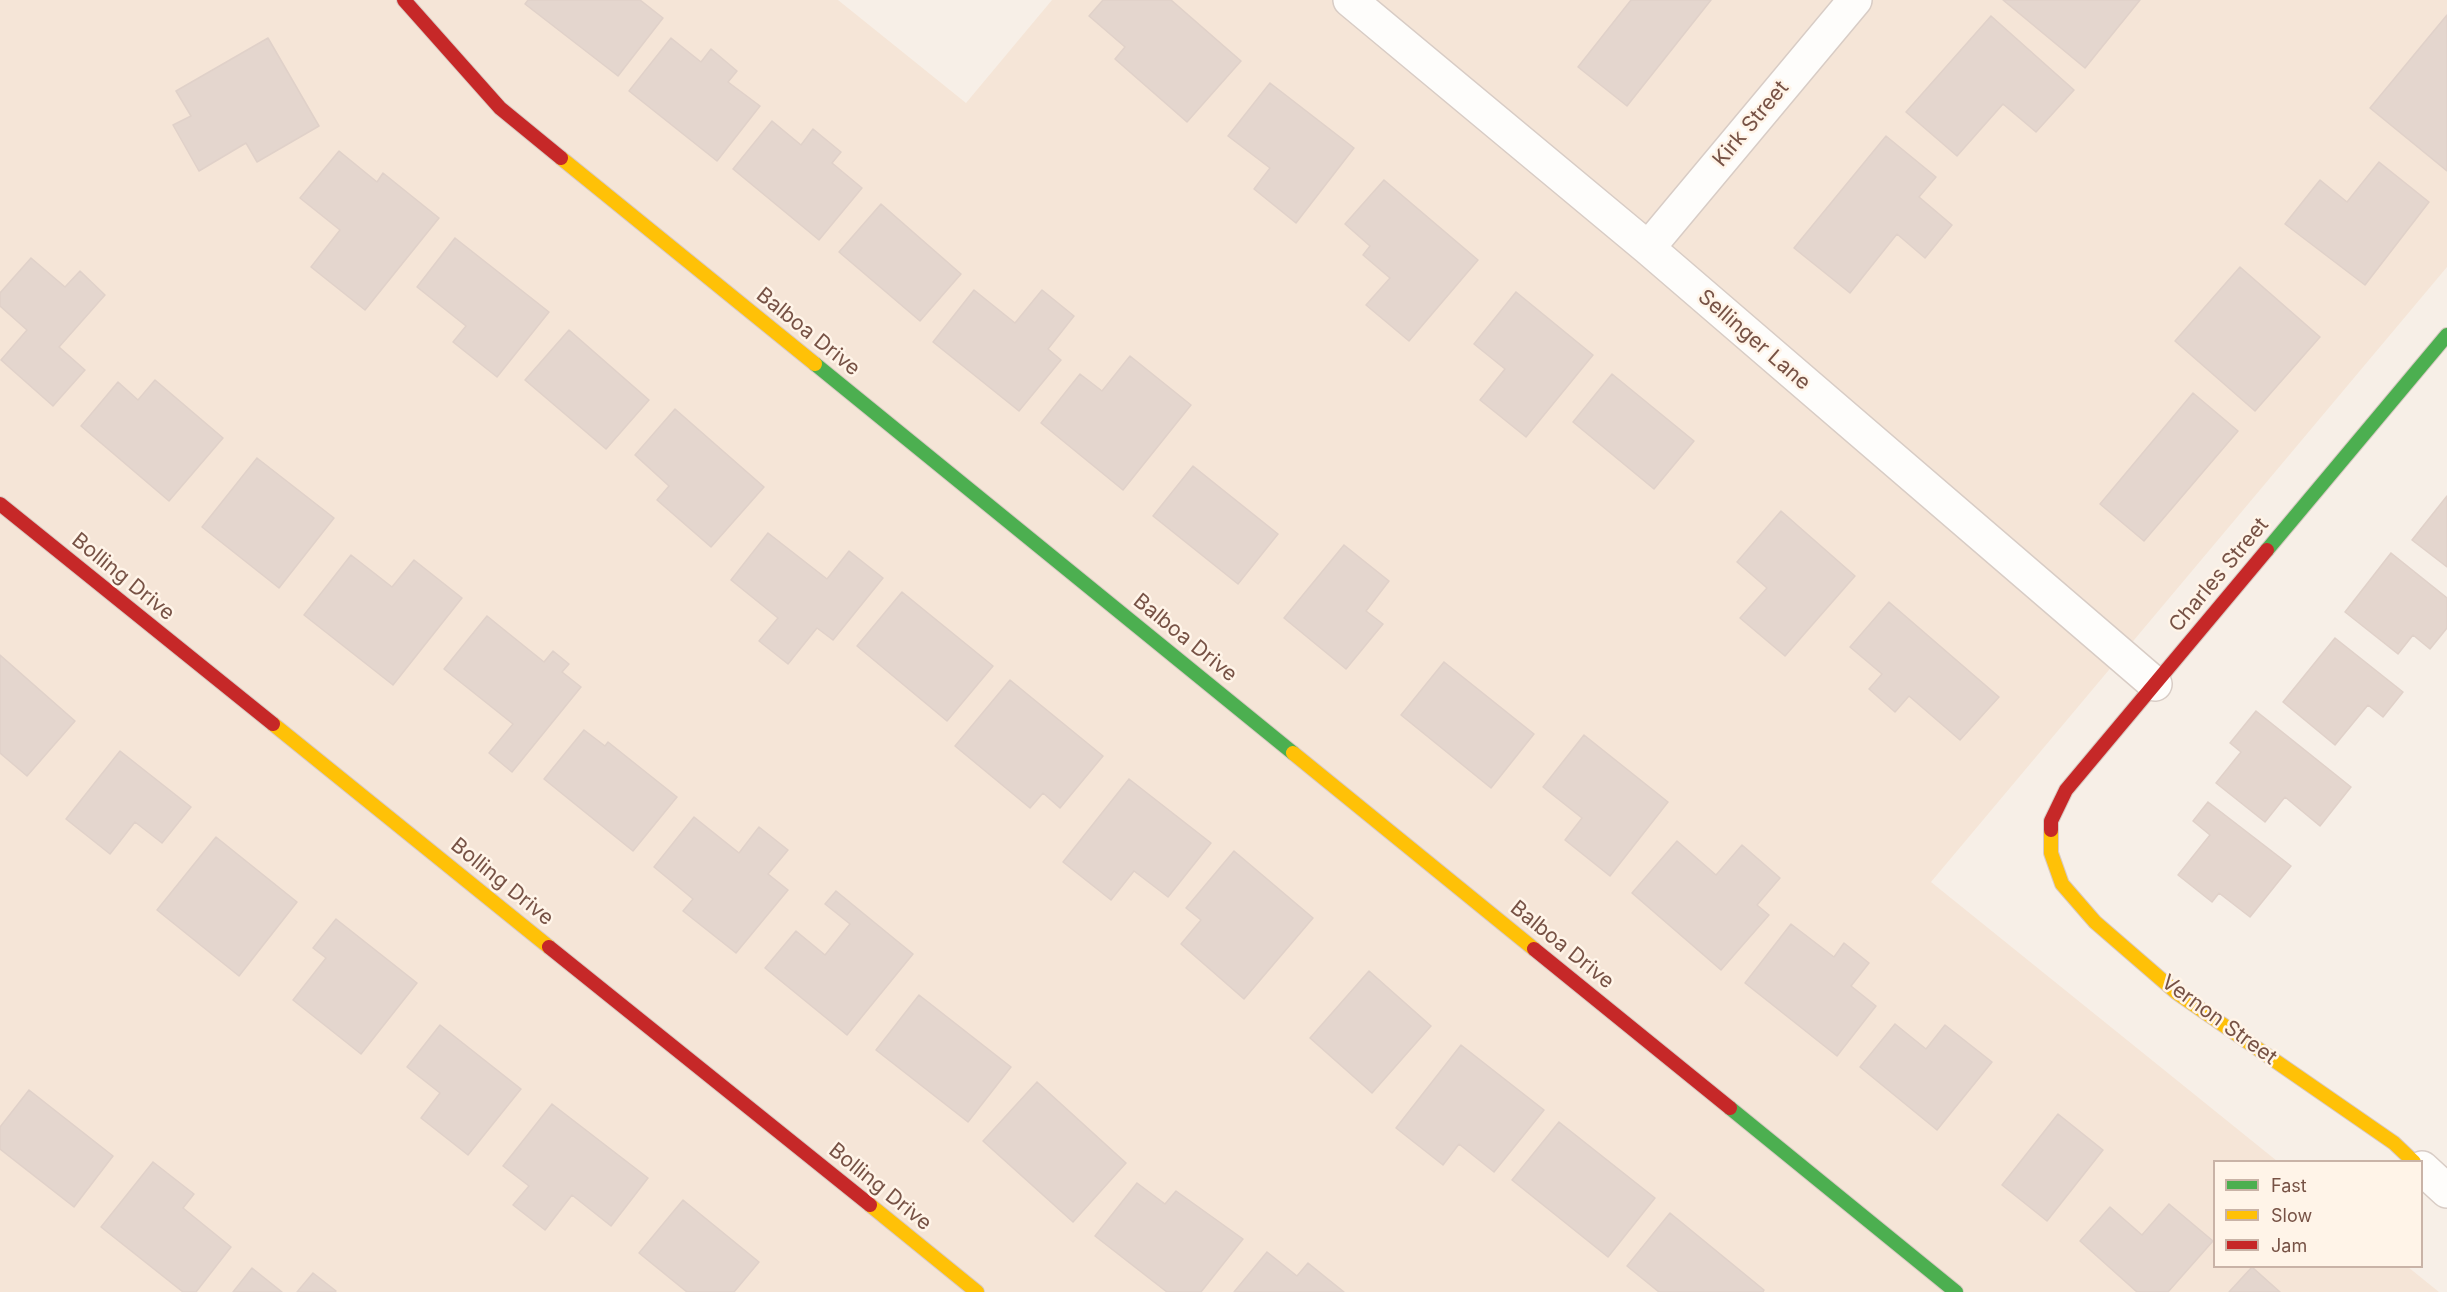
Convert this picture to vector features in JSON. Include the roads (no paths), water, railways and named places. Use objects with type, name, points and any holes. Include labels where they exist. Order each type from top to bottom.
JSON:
[{"type":"street","name":"Balboa Drive","points":[[404,0],[500,108],[1956,1292]]},
{"type":"street","name":"Sellinger Lane","points":[[1350,0],[1648,248],[2155,684]]},
{"type":"street","name":"Kirk Street","points":[[1648,248],[1855,0]]},
{"type":"street","name":"Charles Street","points":[[2051,853],[2050,821],[2066,790],[2447,335]]},
{"type":"street","name":"Bolling Drive","points":[[0,504],[977,1292]]},
{"type":"street","name":"Vernon Street","points":[[2051,853],[2062,884],[2094,922],[2177,993],[2394,1143],[2413,1160]]},
{"type":"street","points":[[2423,1170],[2447,1191]]}]
